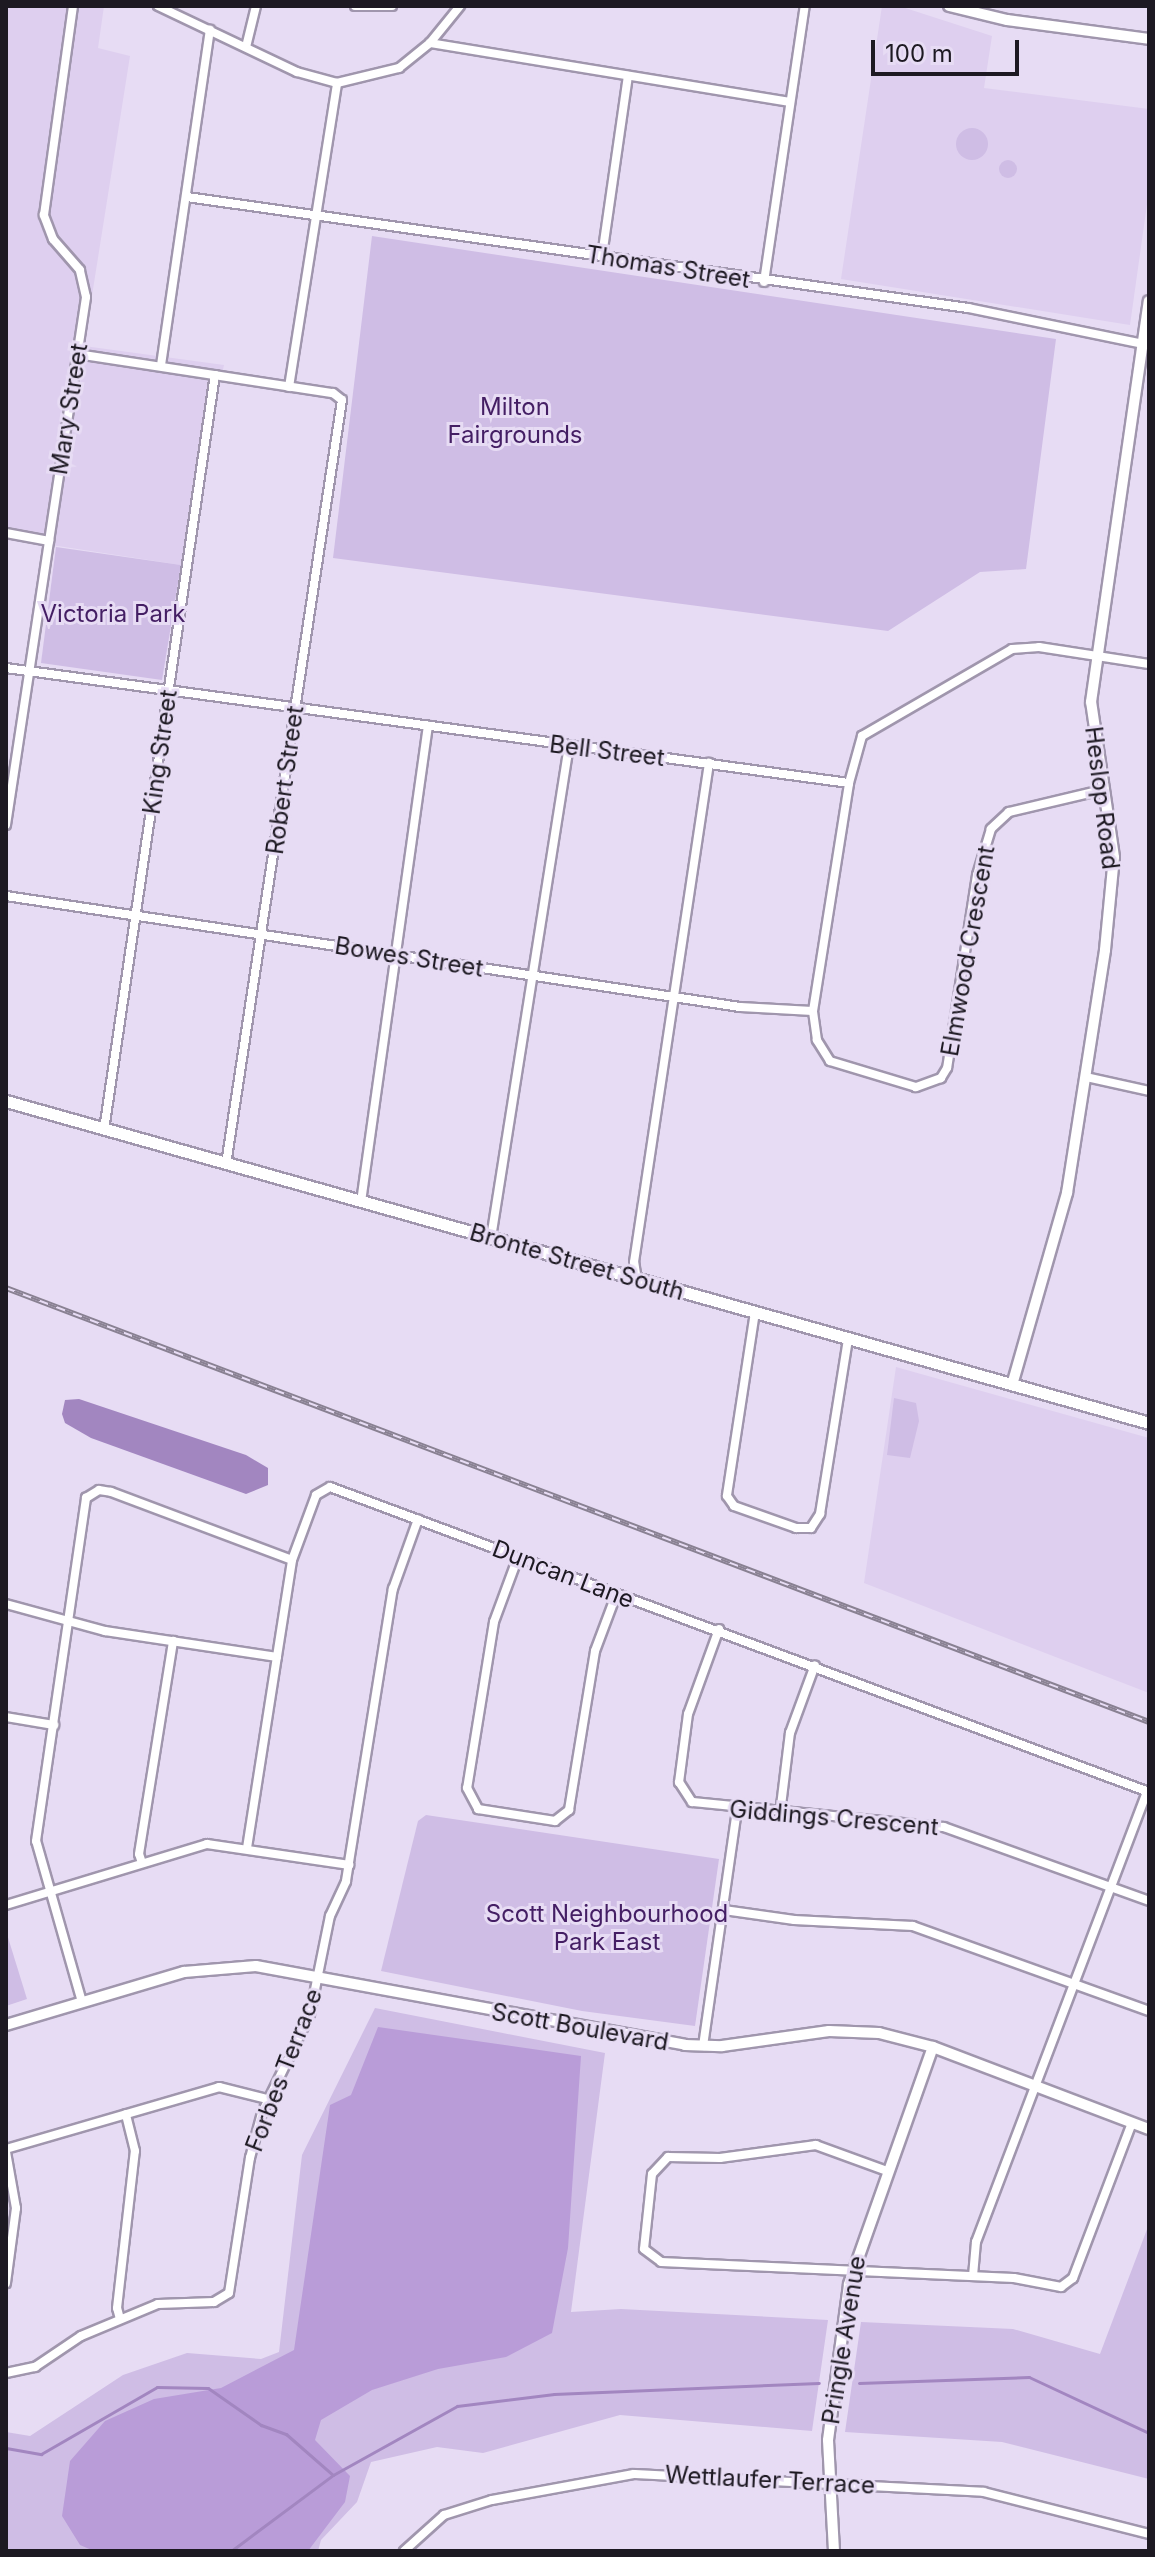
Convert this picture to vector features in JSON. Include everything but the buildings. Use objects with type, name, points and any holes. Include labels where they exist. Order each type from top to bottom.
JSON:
[{"type":"main road","name":"Bronte Street South","points":[[6,1101],[1149,1423]]},
{"type":"street","name":"Mary Street","points":[[6,825],[77,354],[84,282],[47,229],[44,201],[73,6]]},
{"type":"street","points":[[158,6],[314,79],[337,83],[383,75],[430,43],[460,6]]},
{"type":"street","points":[[246,47],[256,6]]},
{"type":"street","points":[[355,6],[392,6]]},
{"type":"street","points":[[764,282],[805,6]]},
{"type":"street","points":[[949,6],[1007,20],[1149,39]]},
{"type":"street","points":[[161,365],[210,30]]},
{"type":"street","points":[[430,43],[789,102]]},
{"type":"street","points":[[602,256],[628,76]]},
{"type":"street","points":[[77,354],[289,387],[337,83]]},
{"type":"street","name":"Thomas Street","points":[[187,197],[764,282],[968,308],[1146,344]]},
{"type":"street","name":"Heslop Road","points":[[1012,1385],[1067,1193],[1086,1077],[1114,857],[1091,702],[1095,656],[1146,344],[1149,301]]},
{"type":"street","name":"King Street","points":[[104,1130],[215,375]]},
{"type":"street","name":"Robert Street","points":[[226,1164],[340,396],[289,387]]},
{"type":"street","points":[[6,533],[49,541]]},
{"type":"street","points":[[849,783],[857,745],[868,729],[1003,652],[1039,647],[1149,664]]},
{"type":"street","name":"Bell Street","points":[[6,668],[849,783]]},
{"type":"street","points":[[361,1202],[428,726]]},
{"type":"street","points":[[491,1238],[537,976],[569,747]]},
{"type":"street","points":[[637,1280],[634,1262],[709,763]]},
{"type":"street","name":"Elmwood Crescent","points":[[849,783],[813,1011],[821,1051],[841,1067],[916,1087],[941,1078],[947,1068],[977,875],[991,829],[1009,812],[1102,790]]},
{"type":"street","name":"Bowes Street","points":[[6,896],[674,997],[813,1011]]},
{"type":"street","points":[[1086,1077],[1149,1091]]},
{"type":"street","points":[[755,1312],[726,1491],[734,1506],[796,1528],[811,1528],[820,1514],[848,1339]]},
{"type":"street","name":"Duncan Lane","points":[[247,1848],[292,1560],[316,1495],[326,1488],[418,1519],[616,1595],[719,1629],[1148,1792]]},
{"type":"street","points":[[82,2002],[48,1892],[36,1841],[70,1622],[83,1505],[99,1490],[292,1560]]},
{"type":"street","name":"Forbes Terrace","points":[[6,2373],[35,2367],[81,2336],[170,2301],[214,2302],[229,2293],[250,2158],[267,2099],[310,2014],[330,1916],[349,1865],[393,1589],[418,1519]]},
{"type":"street","points":[[518,1557],[494,1622],[471,1758],[466,1793],[478,1809],[555,1821],[569,1810],[595,1651],[616,1595]]},
{"type":"street","points":[[6,1604],[70,1622],[277,1657]]},
{"type":"street","name":"Giddings Crescent","points":[[719,1629],[689,1707],[679,1788],[692,1802],[780,1814],[876,1818],[959,1831],[1149,1901]]},
{"type":"street","points":[[142,1863],[139,1854],[173,1641]]},
{"type":"street","points":[[780,1814],[790,1733],[815,1665]]},
{"type":"street","points":[[6,1717],[54,1725]]},
{"type":"street","points":[[973,2276],[976,2242],[1148,1792]]},
{"type":"street","points":[[703,2046],[737,1810]]},
{"type":"street","points":[[6,1905],[207,1844],[349,1865]]},
{"type":"street","points":[[724,1910],[794,1920],[913,1926],[1149,2011]]},
{"type":"street","name":"Scott Boulevard","points":[[6,2025],[211,1966],[256,1966],[588,2031],[703,2046],[842,2030],[879,2033],[933,2047],[1149,2129]]},
{"type":"street","name":"Pringle Avenue","points":[[834,2551],[830,2416],[852,2270],[933,2047]]},
{"type":"street","points":[[6,2283],[16,2208],[6,2150],[219,2087],[267,2099]]},
{"type":"street","points":[[120,2319],[117,2308],[135,2167],[126,2114]]},
{"type":"street","points":[[887,2171],[816,2145],[720,2158],[668,2157],[655,2167],[643,2243],[655,2260],[973,2276],[1054,2287],[1070,2282],[1132,2123]]},
{"type":"street","name":"Wettlaufer Terrace","points":[[404,2551],[444,2515],[619,2474],[997,2494],[1149,2534]]},
{"type":"shaded area","points":[[6,6],[104,6],[98,48],[130,56],[84,346],[224,365],[181,565],[6,538]]},
{"type":"shaded area","points":[[882,6],[899,6],[992,36],[984,88],[1149,109],[1149,190],[1130,325],[841,279]]},
{"type":"shaded area","points":[[896,1367],[1149,1438],[1149,1693],[864,1583]]},
{"type":"shaded area","points":[[79,1399],[246,1455],[268,1468],[268,1485],[246,1494],[91,1438],[65,1423],[62,1414],[65,1400]]},
{"type":"shaded area","points":[[378,2027],[581,2056],[568,2248],[552,2333],[506,2357],[438,2369],[372,2390],[321,2420],[315,2440],[350,2476],[345,2502],[308,2551],[94,2551],[80,2545],[62,2516],[70,2461],[105,2421],[154,2399],[221,2388],[294,2350],[330,2105],[351,2095]]},
{"type":"green space","points":[[972,128],[983,133],[988,144],[983,155],[972,160],[961,155],[956,144],[961,133]]},
{"type":"green space","points":[[1008,160],[1017,169],[1008,178],[999,169]]},
{"type":"green space","name":"Milton Fairgrounds","points":[[372,236],[1056,339],[1026,569],[980,572],[888,631],[333,558]]},
{"type":"green space","name":"Victoria Park","points":[[56,547],[181,565],[162,680],[41,663]]},
{"type":"green space","points":[[894,1398],[916,1403],[919,1421],[910,1458],[887,1455]]},
{"type":"green space","name":"Scott Neighbourhood Park East","points":[[426,1815],[719,1859],[695,2026],[582,2011],[381,1971],[418,1821]]},
{"type":"green space","points":[[6,1931],[27,1999],[6,2006]]},
{"type":"green space","points":[[375,2008],[605,2053],[571,2312],[621,2309],[828,2320],[812,2431],[620,2415],[483,2453],[437,2447],[371,2462],[357,2502],[321,2540],[318,2551],[6,2551],[6,2432],[30,2436],[123,2375],[187,2353],[261,2359],[279,2352],[302,2155]]},
{"type":"green space","points":[[1149,2224],[1149,2479],[1002,2442],[845,2432],[861,2322],[1013,2329],[1100,2354]]},
{"type":"waterway","points":[[859,2383],[1029,2377],[1149,2433]]},
{"type":"waterway","points":[[231,2551],[333,2475],[457,2406],[554,2394],[819,2383]]},
{"type":"waterway","points":[[6,2448],[41,2454],[157,2387],[208,2388],[261,2425],[286,2434],[333,2475]]},
{"type":"railway","points":[[6,1288],[1149,1722]]}]
